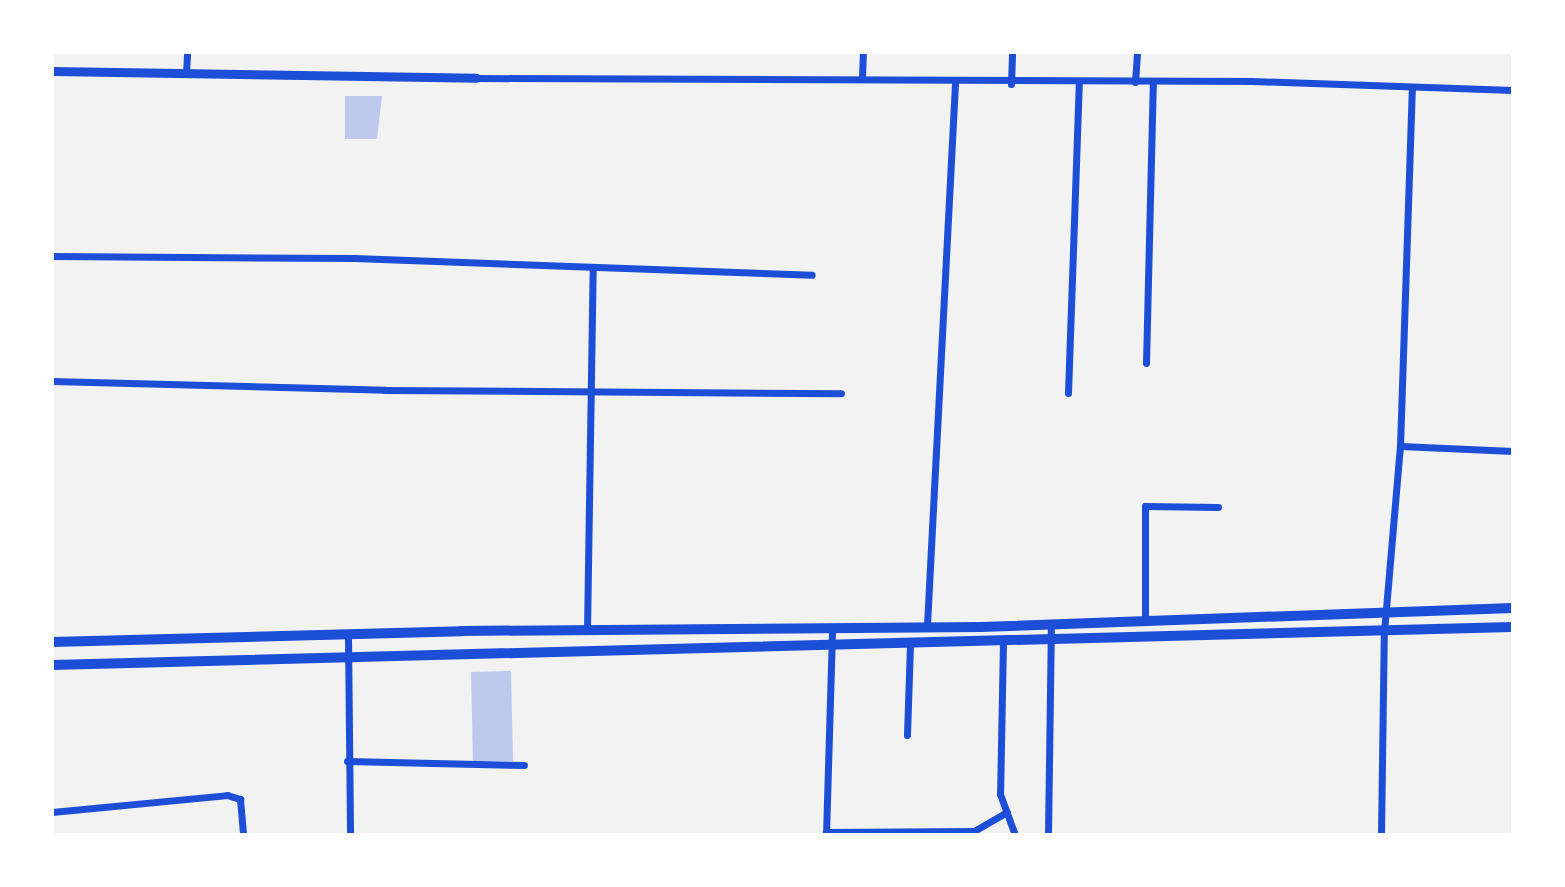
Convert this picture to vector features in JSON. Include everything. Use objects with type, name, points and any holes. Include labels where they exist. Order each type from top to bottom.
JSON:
[{"type":"main road","points":[[52,642],[1051,624],[1513,608]]},
{"type":"main road","points":[[52,665],[1513,627]]},
{"type":"street","points":[[186,74],[187,52]]},
{"type":"street","points":[[862,78],[863,52]]},
{"type":"street","points":[[1011,84],[1012,52]]},
{"type":"street","points":[[1135,82],[1137,52]]},
{"type":"street","points":[[52,71],[476,78],[862,78],[955,83],[1153,82],[1513,90]]},
{"type":"street","points":[[1146,363],[1153,82]]},
{"type":"street","points":[[927,625],[955,83]]},
{"type":"street","points":[[1068,393],[1079,83]]},
{"type":"street","points":[[1381,835],[1384,632],[1389,613],[1400,446],[1412,87]]},
{"type":"street","points":[[52,256],[354,258],[812,275]]},
{"type":"street","points":[[587,631],[593,269]]},
{"type":"street","points":[[52,381],[841,393]]},
{"type":"street","points":[[1400,446],[1513,451]]},
{"type":"street","points":[[1145,621],[1145,506],[1218,507]]},
{"type":"street","points":[[1048,835],[1051,624]]},
{"type":"street","points":[[832,628],[826,834],[974,831],[1007,812]]},
{"type":"street","points":[[348,637],[350,835]]},
{"type":"street","points":[[1003,641],[1000,794],[1015,835]]},
{"type":"street","points":[[907,735],[910,643]]},
{"type":"street","points":[[347,761],[524,765]]},
{"type":"street","points":[[52,812],[227,795],[240,799],[243,835]]},
{"type":"building","points":[[345,96],[382,96],[377,139],[345,139]]},
{"type":"building","points":[[511,671],[513,761],[473,762],[471,672]]}]
